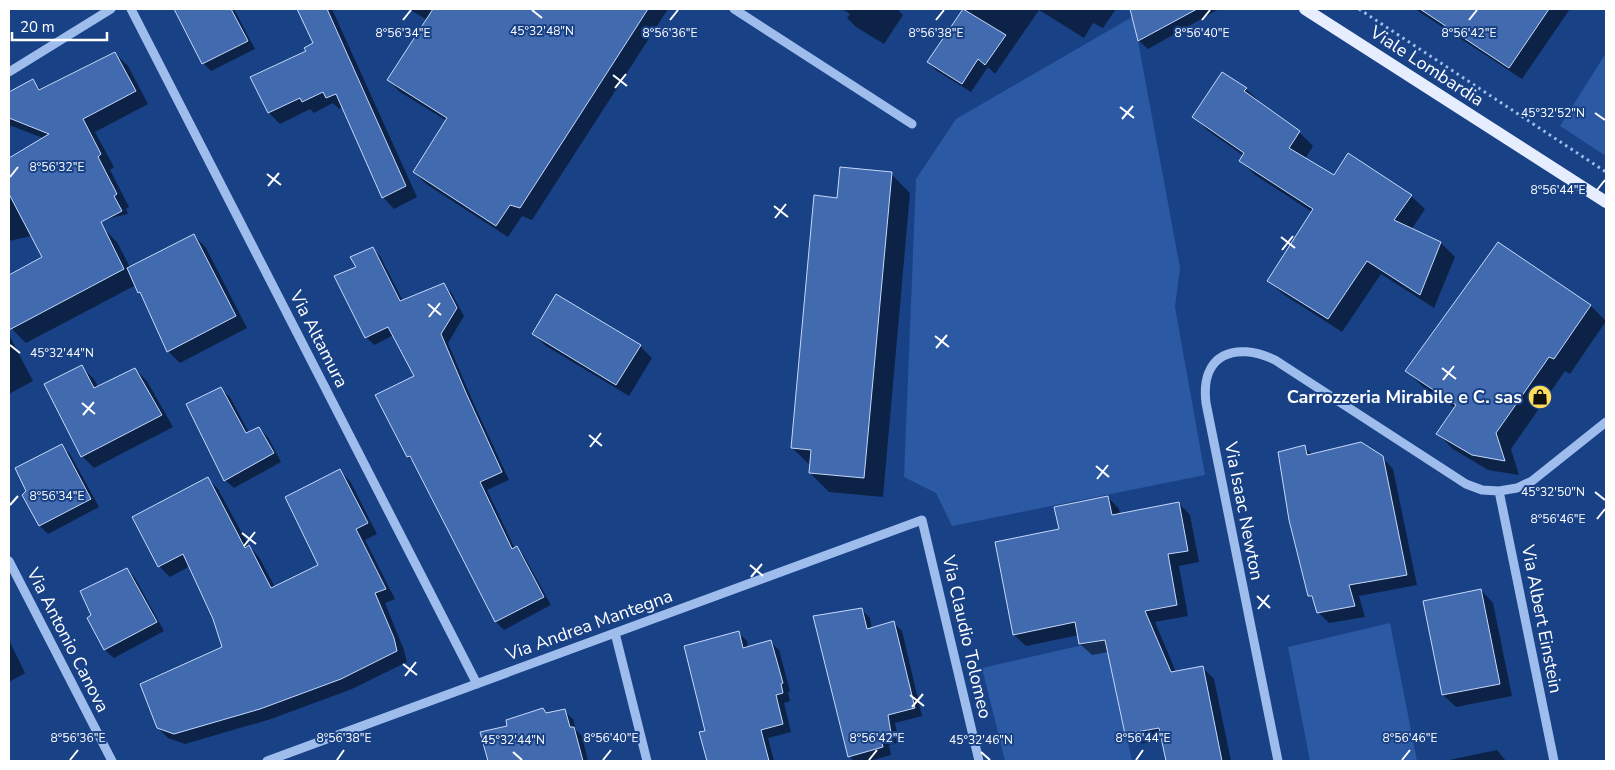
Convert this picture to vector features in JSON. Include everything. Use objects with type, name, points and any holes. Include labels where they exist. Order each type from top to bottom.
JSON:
[{"type":"main road","name":"Viale Lombardia","points":[[1306,9],[1606,202]]},
{"type":"street","points":[[9,72],[112,9]]},
{"type":"street","name":"Via Altamura","points":[[131,9],[477,684]]},
{"type":"street","points":[[734,9],[912,124]]},
{"type":"street","name":"Via Isaac Newton","points":[[1278,761],[1205,390],[1207,378],[1213,365],[1223,356],[1237,352],[1251,351],[1275,360],[1466,484],[1482,490],[1500,491]]},
{"type":"street","points":[[1500,491],[1517,488],[1532,481],[1606,422]]},
{"type":"street","name":"Via Albert Einstein","points":[[1500,491],[1554,761]]},
{"type":"street","name":"Via Andrea Mantegna","points":[[268,761],[922,520]]},
{"type":"street","name":"Via Claudio Tolomeo","points":[[922,520],[980,761]]},
{"type":"street","name":"Via Antonio Canova","points":[[9,561],[112,761]]},
{"type":"street","points":[[615,633],[647,761]]},
{"type":"path","points":[[1359,9],[1606,172]]},
{"type":"shaded area","points":[[1132,17],[1180,268],[1175,307],[1205,475],[952,526],[936,493],[904,477],[916,179],[956,119]]},
{"type":"shaded area","points":[[1606,53],[1606,156],[1560,126]]},
{"type":"shaded area","points":[[1390,623],[1417,761],[1310,761],[1288,647]]},
{"type":"shaded area","points":[[1105,640],[1132,761],[1005,761],[982,668]]},
{"type":"building","points":[[174,9],[231,9],[248,41],[202,64]]},
{"type":"building","points":[[297,9],[327,9],[406,186],[382,198],[336,94],[326,98],[323,92],[302,102],[300,98],[268,113],[250,77],[306,51],[304,48],[313,43]]},
{"type":"building","points":[[433,9],[648,9],[520,208],[510,205],[496,226],[413,172],[447,118],[387,80]]},
{"type":"building","points":[[963,9],[1006,35],[985,65],[978,59],[962,84],[927,62]]},
{"type":"building","points":[[1130,9],[1197,9],[1138,41]]},
{"type":"building","points":[[1420,9],[1549,9],[1509,68]]},
{"type":"building","points":[[115,52],[136,91],[83,119],[101,154],[98,157],[117,194],[114,196],[122,211],[101,222],[124,269],[9,330],[9,275],[42,257],[9,194],[9,158],[49,134],[9,118],[9,92],[33,79],[39,90]]},
{"type":"building","points":[[1222,72],[1247,88],[1244,91],[1300,131],[1289,148],[1334,175],[1348,153],[1412,195],[1394,220],[1441,242],[1420,295],[1367,261],[1328,319],[1267,281],[1313,209],[1239,161],[1244,153],[1192,117]]},
{"type":"building","points":[[840,167],[892,172],[864,478],[809,473],[811,450],[791,448],[814,195],[837,198]]},
{"type":"building","points":[[194,234],[236,316],[167,352],[127,268]]},
{"type":"building","points":[[1498,242],[1591,305],[1554,359],[1549,357],[1496,433],[1505,461],[1472,455],[1436,434],[1456,405],[1405,371]]},
{"type":"building","points":[[373,247],[400,301],[444,283],[457,308],[441,334],[502,472],[480,482],[512,549],[517,546],[544,597],[495,622],[410,456],[407,457],[375,395],[414,376],[388,327],[365,338],[334,276],[356,267],[350,257]]},
{"type":"building","points":[[556,294],[641,345],[616,385],[532,334]]},
{"type":"building","points":[[82,365],[94,388],[135,368],[162,415],[81,457],[44,384]]},
{"type":"building","points":[[221,387],[246,433],[259,427],[274,453],[224,481],[186,404]]},
{"type":"building","points":[[1361,442],[1383,456],[1407,575],[1349,585],[1355,606],[1317,613],[1312,596],[1308,596],[1289,520],[1278,452],[1305,445],[1307,455]]},
{"type":"building","points":[[62,444],[91,499],[39,526],[22,495],[26,491],[15,468]]},
{"type":"building","points":[[340,469],[368,523],[356,529],[386,589],[375,593],[394,638],[397,651],[341,679],[260,709],[174,734],[157,728],[140,684],[222,647],[213,619],[183,554],[158,567],[132,517],[208,477],[245,548],[249,545],[271,588],[318,565],[285,497]]},
{"type":"building","points":[[1108,496],[1112,515],[1179,502],[1188,551],[1168,554],[1177,605],[1145,611],[1171,672],[1203,666],[1222,761],[1166,761],[1159,728],[1125,734],[1105,640],[1079,644],[1075,622],[1013,635],[995,542],[1059,529],[1054,507]]},
{"type":"building","points":[[127,568],[157,622],[104,650],[87,618],[91,615],[80,591]]},
{"type":"building","points":[[1481,589],[1500,684],[1442,695],[1423,601]]},
{"type":"building","points":[[862,608],[867,629],[894,621],[915,708],[888,715],[891,733],[881,737],[883,747],[848,757],[813,616]]},
{"type":"building","points":[[739,631],[743,648],[771,640],[783,683],[781,684],[783,693],[776,695],[783,724],[761,730],[769,761],[707,761],[699,732],[705,731],[684,646]]},
{"type":"building","points":[[543,708],[546,713],[565,709],[570,727],[574,727],[583,761],[488,761],[480,732],[507,726],[506,720]]},
{"type":"place","name":"Carrozzeria Mirabile e C. sas","points":[[1540,397]]}]
